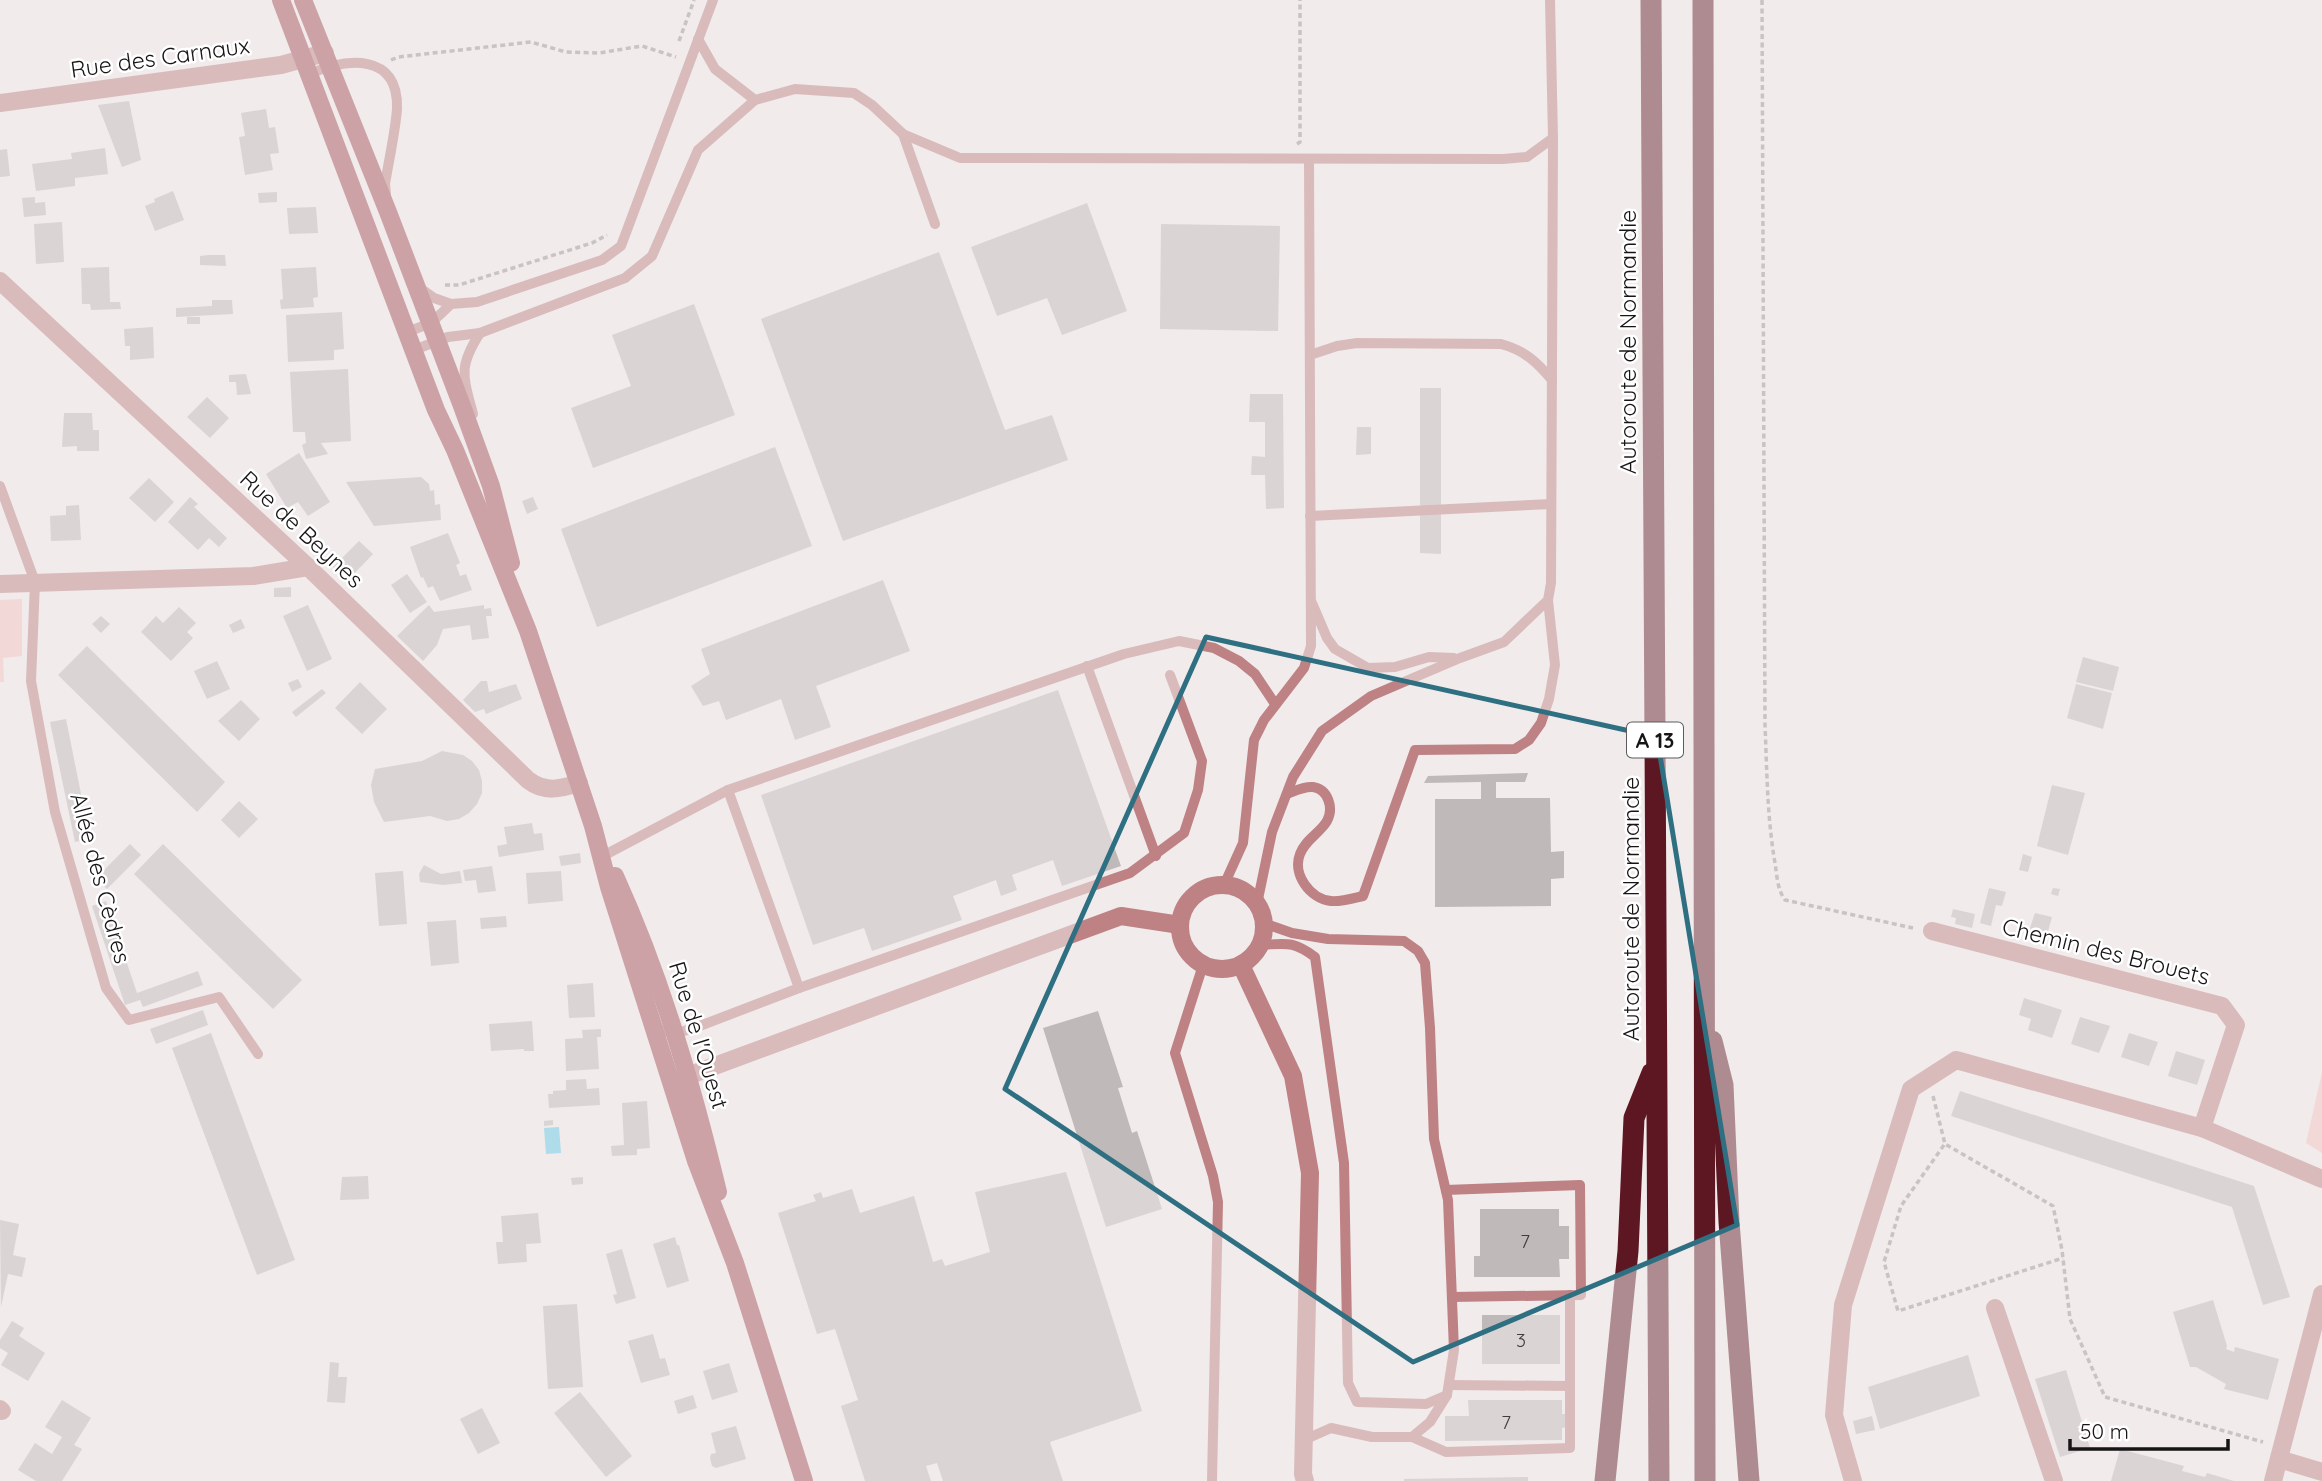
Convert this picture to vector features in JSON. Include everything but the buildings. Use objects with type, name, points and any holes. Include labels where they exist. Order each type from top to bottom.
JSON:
[{"type":"highway","name":"Autoroute de Normandie","points":[[1651,0],[1659,1481]]},
{"type":"highway","name":"A 13","points":[[1703,0],[1704,1481]]},
{"type":"highway","points":[[1704,1011],[1723,1085],[1729,1222],[1749,1481]]},
{"type":"highway","points":[[1605,1481],[1628,1251],[1634,1118],[1657,1061]]},
{"type":"main road","points":[[281,0],[436,411],[455,450],[528,631]]},
{"type":"main road","points":[[303,0],[431,323],[491,486],[528,631]]},
{"type":"main road","name":"Rue de l'Ouest","points":[[528,631],[603,856],[609,887],[653,1027],[679,1080],[804,1481]]},
{"type":"main road","name":"Rue de l'Ouest","points":[[603,856],[643,937],[674,1034],[679,1080]]},
{"type":"street","name":"Rue des Carnaux","points":[[0,103],[281,65],[307,66],[327,59]]},
{"type":"street","name":"Rue de Beynes","points":[[0,281],[308,567],[528,780],[543,789],[554,790],[579,783]]},
{"type":"street","points":[[0,584],[253,576],[308,567]]},
{"type":"street","points":[[1224,885],[1237,888],[1257,904],[1263,923],[1259,946],[1252,957],[1241,965],[1215,969],[1203,965],[1190,955],[1182,941],[1180,925],[1182,912],[1199,892],[1224,885]]},
{"type":"street","points":[[679,1080],[1121,916],[1180,925]]},
{"type":"street","name":"Chemin des Brouets","points":[[1932,932],[2222,1006],[2236,1025],[2202,1128]]},
{"type":"street","points":[[1241,965],[1293,1076],[1310,1173],[1305,1481]]},
{"type":"street","points":[[1853,1481],[1834,1415],[1843,1305],[1911,1088],[1928,1077],[1956,1060],[2202,1128],[2322,1179]]},
{"type":"street","points":[[2273,1481],[2322,1294]]},
{"type":"street","points":[[1995,1308],[2054,1481]]},
{"type":"street","points":[[2280,1453],[2322,1472]]},
{"type":"lane","points":[[416,285],[434,298],[451,304],[477,302],[602,260],[621,246],[713,0]]},
{"type":"lane","points":[[1287,794],[1312,786],[1326,796],[1330,804],[1326,823],[1298,856],[1298,871],[1309,890],[1330,901],[1363,896],[1415,751],[1515,749],[1529,740],[1541,723],[1549,699],[1555,665],[1548,600],[1553,138],[1550,0]]},
{"type":"lane","points":[[698,38],[715,69],[755,100]]},
{"type":"lane","points":[[327,59],[377,66],[392,83],[397,107],[385,184],[388,212]]},
{"type":"lane","points":[[414,350],[448,337],[480,333],[625,278],[652,256],[698,150],[755,100],[795,89],[854,93],[872,104],[903,134],[960,158],[1520,159],[1535,153],[1553,138]]},
{"type":"lane","points":[[903,134],[935,224]]},
{"type":"lane","points":[[1224,885],[1243,844],[1254,740],[1276,704],[1304,668],[1311,646],[1310,159]]},
{"type":"lane","points":[[407,332],[431,323],[451,304]]},
{"type":"lane","points":[[480,333],[468,352],[464,373],[491,486]]},
{"type":"lane","points":[[1310,355],[1357,343],[1501,344],[1517,348],[1531,357],[1552,380]]},
{"type":"lane","name":"Allée des Cèdres","points":[[0,486],[35,582],[31,681],[33,694],[55,812],[106,988],[129,1020],[219,997],[258,1054]]},
{"type":"lane","points":[[1310,516],[1551,504]]},
{"type":"lane","points":[[1309,596],[1327,638],[1335,649],[1368,668],[1395,667],[1429,657],[1460,658]]},
{"type":"lane","points":[[1257,904],[1272,832],[1293,777],[1322,731],[1371,695],[1504,642],[1548,600]]},
{"type":"lane","points":[[603,856],[728,790],[1087,666],[1179,641],[1214,649],[1239,661],[1255,674],[1276,704]]},
{"type":"lane","points":[[1087,666],[1156,856]]},
{"type":"lane","points":[[653,1027],[674,1034],[1130,873],[1156,856],[1184,833],[1198,790],[1202,761],[1170,675]]},
{"type":"lane","points":[[728,790],[799,988]]},
{"type":"lane","points":[[1263,923],[1292,933],[1328,939],[1404,941],[1423,957],[1430,1028],[1434,1139],[1446,1190],[1454,1350],[1448,1390],[1430,1422],[1412,1437]]},
{"type":"lane","points":[[1328,939],[1315,957],[1344,1163],[1348,1383],[1357,1402],[1426,1404],[1448,1390],[1570,1385]]},
{"type":"lane","points":[[1259,946],[1290,944],[1300,946],[1315,957]]},
{"type":"lane","points":[[1203,965],[1175,1053],[1213,1176],[1218,1202],[1212,1481]]},
{"type":"lane","points":[[1446,1190],[1580,1185],[1581,1295],[1452,1297]]},
{"type":"lane","points":[[1304,1440],[1331,1428],[1372,1437],[1412,1437],[1446,1452],[1570,1448],[1570,1295]]},
{"type":"path","points":[[674,56],[694,0]]},
{"type":"path","points":[[1293,159],[1294,146],[1300,142],[1300,0]]},
{"type":"path","points":[[1762,0],[1765,725],[1768,807],[1780,892],[1785,900],[1932,932]]},
{"type":"path","points":[[377,66],[398,57],[531,42],[566,52],[599,52],[642,46],[690,61]]},
{"type":"path","points":[[434,298],[444,285],[459,285],[592,243],[607,235],[611,228]]},
{"type":"path","points":[[1928,1077],[1945,1144],[2053,1206],[2063,1258],[2070,1319],[2105,1397],[2280,1453]]},
{"type":"path","points":[[1945,1144],[1901,1206],[1884,1262],[1898,1311],[2063,1258]]},
{"type":"highlighted area","points":[[1206,637],[1657,737],[1737,1225],[1413,1362],[1005,1089]]},
{"type":"shaded area","points":[[22,599],[22,656],[3,658],[4,682],[0,682],[0,600]]},
{"type":"shaded area","points":[[2322,1072],[2322,1153],[2306,1143]]},
{"type":"water","points":[[559,1127],[561,1153],[546,1154],[544,1128]]}]
